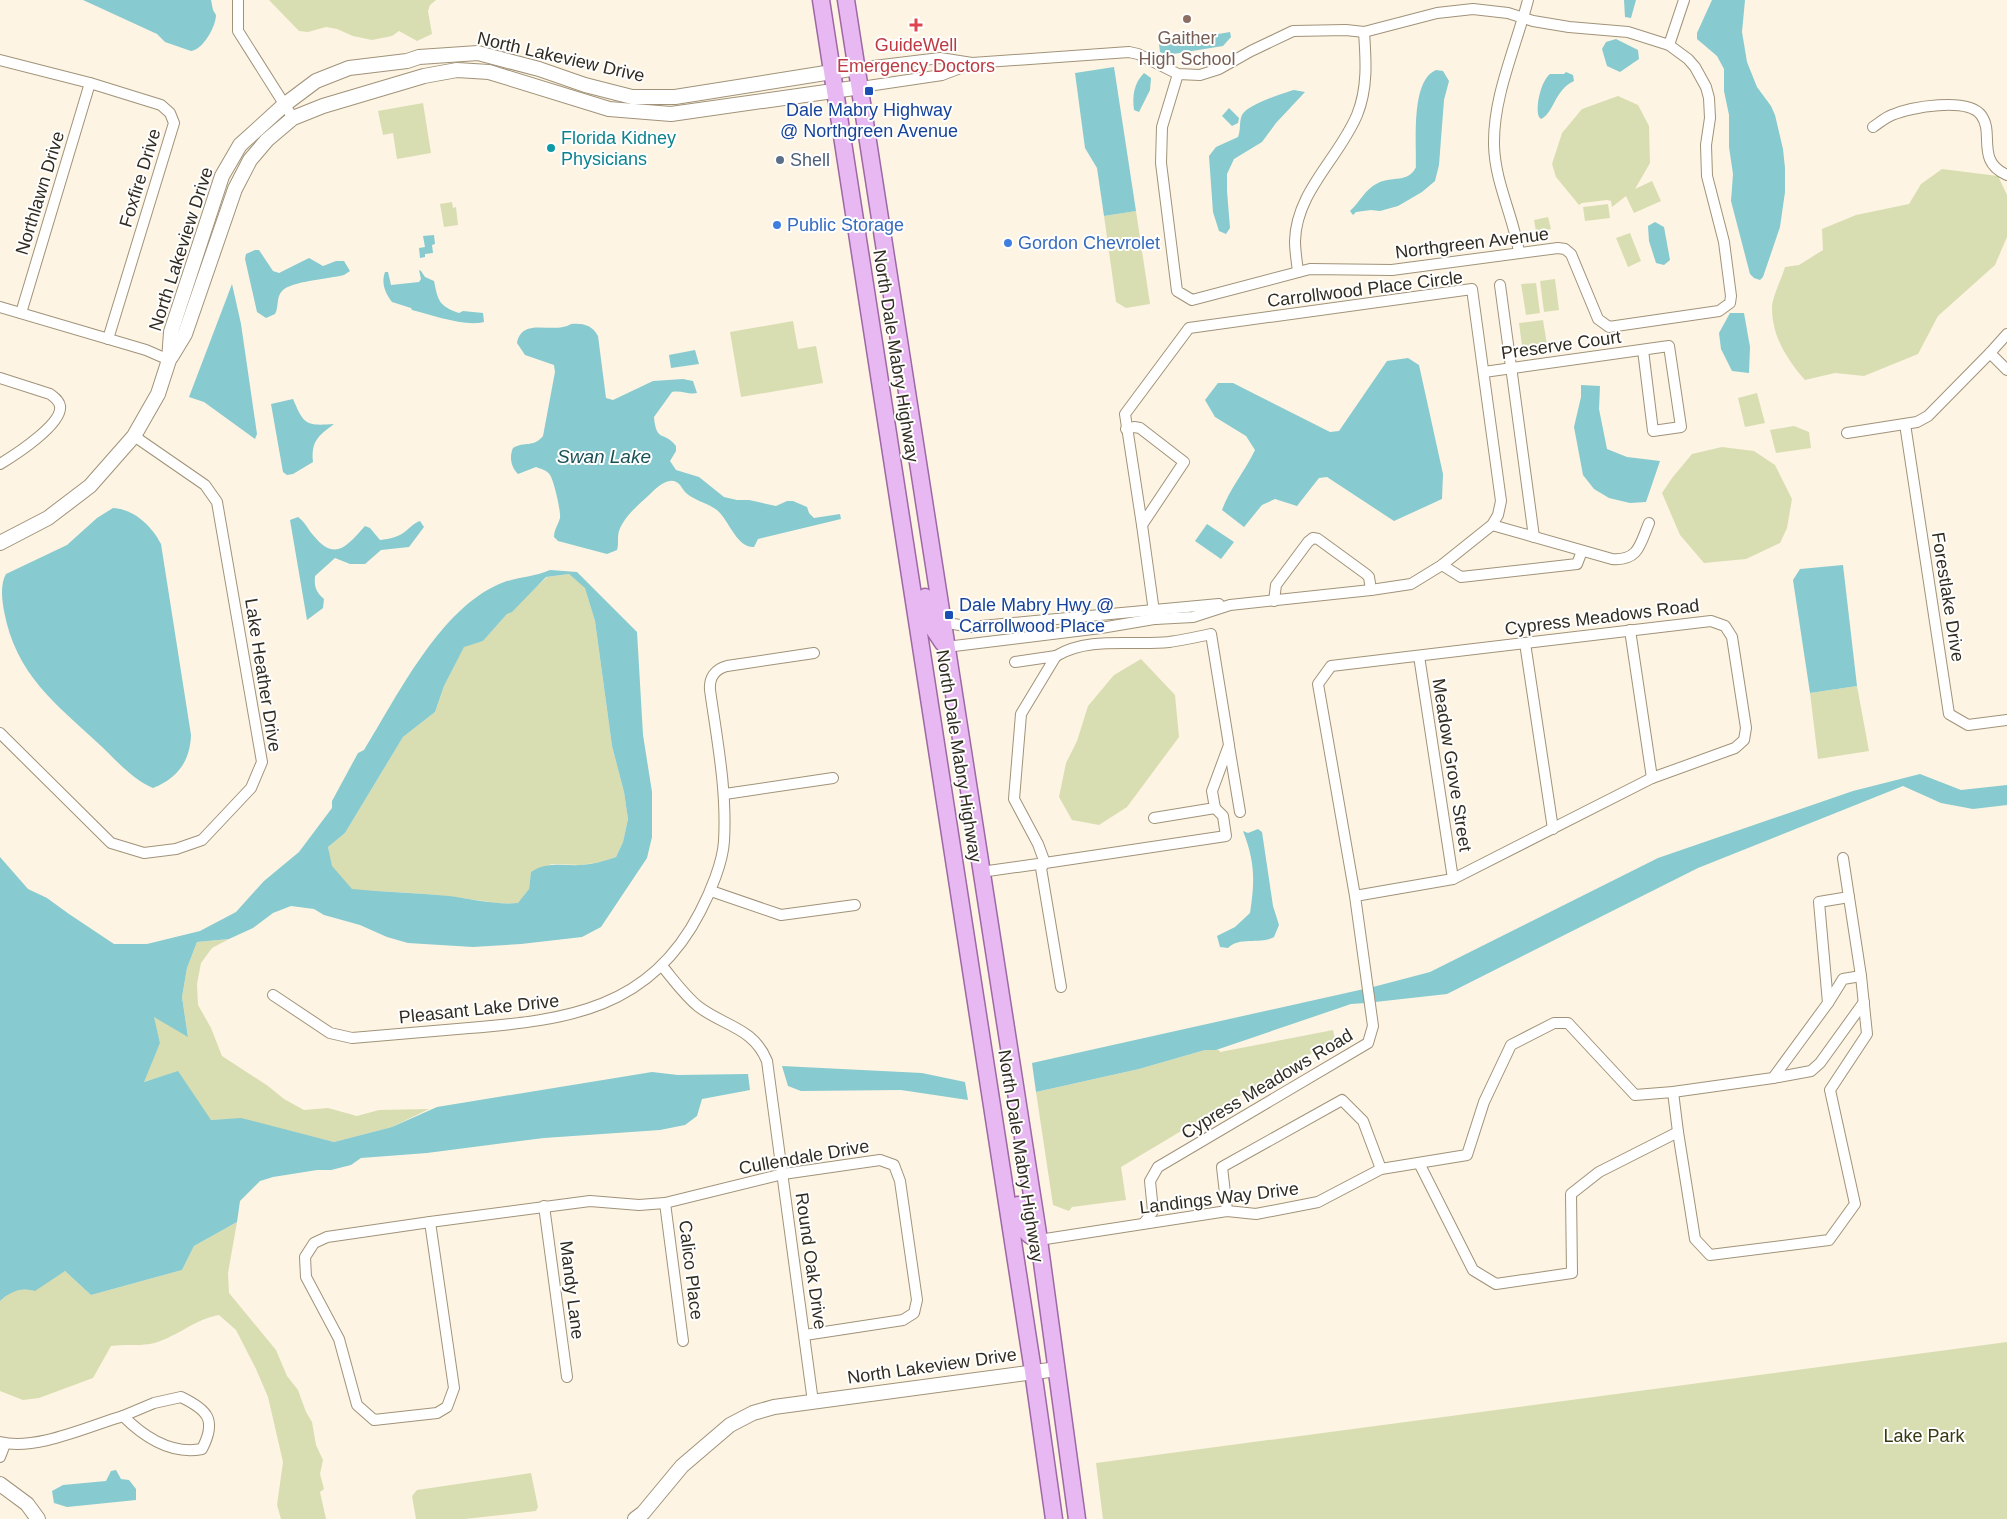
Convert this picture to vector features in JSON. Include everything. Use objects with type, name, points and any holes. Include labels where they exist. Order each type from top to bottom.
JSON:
[{"type":"main road","name":"North Dale Mabry Highway","points":[[821,0],[1034,1371],[1054,1519]]},
{"type":"main road","name":"North Dale Mabry Highway","points":[[846,0],[1039,1240],[1077,1519]]},
{"type":"main road","points":[[884,408],[897,435],[927,612],[931,625],[946,647]]},
{"type":"main road","points":[[982,1037],[998,1071],[1020,1217],[1024,1231],[1029,1236],[1039,1240]]},
{"type":"street","points":[[238,0],[238,31],[293,118]]},
{"type":"street","points":[[1519,252],[1500,189],[1494,145],[1498,104],[1528,0]]},
{"type":"street","points":[[1669,44],[1684,0]]},
{"type":"street","name":"Northgreen Avenue","points":[[857,68],[940,58],[972,63],[1129,52],[1138,54],[1178,74],[1200,75],[1210,73],[1294,31],[1346,30],[1364,32],[1437,13],[1456,10],[1491,10],[1569,27],[1628,32],[1669,44],[1695,67],[1706,87],[1709,98],[1710,118],[1706,145],[1707,176],[1724,242],[1731,296],[1730,303],[1719,311],[1609,327],[1598,319],[1571,254],[1565,249],[1558,248],[1392,270],[1310,269],[1192,300],[1177,291],[1161,163],[1162,127],[1178,74]]},
{"type":"street","points":[[1298,272],[1295,242],[1302,208],[1309,193],[1356,116],[1362,101],[1367,68],[1364,32]]},
{"type":"street","name":"North Lakeview Drive","points":[[0,543],[48,518],[90,486],[134,436],[158,394],[169,360],[185,334],[212,230],[222,176],[240,145],[284,105],[316,80],[349,68],[434,56],[478,53],[632,97],[675,97],[857,68]]},
{"type":"street","points":[[434,56],[440,73]]},
{"type":"street","name":"Foxfire Drive","points":[[0,61],[90,83],[161,105],[170,113],[174,124],[108,339]]},
{"type":"street","name":"Northgreen Avenue","points":[[861,87],[942,75],[972,63]]},
{"type":"street","name":"North Lakeview Drive","points":[[212,230],[250,160],[267,140],[293,118],[323,106],[424,76],[457,70],[489,72],[609,109],[671,114],[861,87]]},
{"type":"street","name":"Northlawn Drive","points":[[21,313],[90,83]]},
{"type":"street","points":[[1873,127],[1892,115],[1928,107],[1959,105],[1973,108],[1982,116],[1990,160],[1998,171],[2007,175]]},
{"type":"street","points":[[1500,285],[1534,537]]},
{"type":"street","name":"Carrollwood Place Circle","points":[[1154,614],[1124,414],[1189,328],[1472,289],[1501,501],[1498,515],[1492,525]]},
{"type":"street","points":[[0,307],[146,350],[169,360]]},
{"type":"street","points":[[1847,433],[1917,422],[1928,416],[2007,334]]},
{"type":"street","name":"Preserve Court","points":[[1484,372],[1669,346],[1681,427],[1653,431],[1643,350]]},
{"type":"street","points":[[1990,353],[2007,370]]},
{"type":"street","points":[[0,378],[50,394],[57,398],[60,406],[58,419],[19,453],[0,464]]},
{"type":"street","name":"Forestlake Drive","points":[[1905,424],[1949,714],[1968,725],[2007,720]]},
{"type":"street","points":[[1126,430],[1134,427],[1140,428],[1184,462],[1142,525]]},
{"type":"street","name":"Lake Heather Drive","points":[[0,733],[111,843],[144,853],[176,849],[202,840],[251,788],[262,762],[218,502],[205,485],[134,436]]},
{"type":"street","points":[[946,647],[1101,628],[1154,614],[1212,604],[1230,605],[1274,601],[1411,584],[1442,565],[1492,525],[1612,559],[1624,560],[1636,554],[1649,522]]},
{"type":"street","points":[[1274,601],[1276,585],[1313,538],[1318,539],[1366,574],[1371,590]]},
{"type":"street","points":[[1442,565],[1462,577],[1577,564],[1582,551]]},
{"type":"street","points":[[942,622],[971,627],[1098,616],[1154,614],[1193,618],[1230,605]]},
{"type":"street","points":[[1098,616],[1104,643]]},
{"type":"street","name":"Cypress Meadows Road","points":[[1144,1223],[1153,1211],[1150,1181],[1158,1167],[1368,1043],[1373,1026],[1355,896],[1318,684],[1331,666],[1711,621],[1726,626],[1732,637],[1746,728],[1744,740],[1735,748],[1652,778],[1453,879],[1355,896]]},
{"type":"street","points":[[1027,622],[1029,637]]},
{"type":"street","points":[[1630,630],[1652,778]]},
{"type":"street","points":[[1015,662],[1056,656],[1067,649],[1104,643],[1169,642],[1211,634],[1240,812]]},
{"type":"street","points":[[1524,643],[1553,829]]},
{"type":"street","name":"Pleasant Lake Drive","points":[[273,995],[330,1033],[352,1038],[522,1024],[562,1017],[601,1005],[623,994],[662,966],[690,932],[711,891],[724,843],[725,794],[710,690],[712,676],[719,669],[726,666],[814,653]]},
{"type":"street","points":[[1045,863],[1038,844],[1014,799],[1021,714],[1056,656]]},
{"type":"street","name":"Meadow Grove Street","points":[[1419,656],[1453,879]]},
{"type":"street","points":[[981,872],[1226,836],[1223,816],[1215,808],[1212,791],[1229,745]]},
{"type":"street","points":[[725,794],[833,778]]},
{"type":"street","points":[[1154,818],[1215,808]]},
{"type":"street","points":[[1673,1092],[1694,1239],[1710,1255],[1830,1240],[1855,1204],[1830,1090],[1867,1034],[1861,976],[1843,858]]},
{"type":"street","points":[[1045,863],[1041,868],[1061,987]]},
{"type":"street","points":[[711,891],[781,915],[855,905]]},
{"type":"street","points":[[1828,1003],[1819,902],[1849,897]]},
{"type":"street","name":"Round Oak Drive","points":[[662,966],[699,1007],[750,1036],[762,1048],[767,1061],[813,1402]]},
{"type":"street","points":[[1773,1078],[1828,1003],[1843,979],[1861,976]]},
{"type":"street","name":"Landings Way Drive","points":[[1039,1240],[1227,1211],[1256,1214],[1318,1202],[1381,1168],[1467,1156],[1484,1102],[1511,1045],[1554,1023],[1568,1023],[1635,1095],[1673,1092],[1811,1071],[1820,1063],[1864,1002]]},
{"type":"street","points":[[1227,1211],[1222,1167],[1342,1100],[1363,1121],[1381,1168]]},
{"type":"street","points":[[1419,1163],[1473,1270],[1496,1284],[1572,1273],[1570,1194],[1599,1172],[1678,1132]]},
{"type":"street","name":"Cullendale Drive","points":[[430,1222],[454,1388],[447,1407],[437,1413],[374,1420],[357,1405],[339,1339],[306,1277],[305,1257],[314,1243],[327,1237],[430,1222],[544,1206],[590,1201],[639,1205],[665,1203],[783,1174],[880,1160],[894,1165],[900,1181],[917,1300],[914,1313],[903,1320],[805,1335]]},
{"type":"street","name":"Calico Place","points":[[665,1203],[684,1341]]},
{"type":"street","name":"Mandy Lane","points":[[544,1206],[567,1377]]},
{"type":"street","name":"North Lakeview Drive","points":[[635,1519],[643,1513],[682,1466],[730,1425],[753,1413],[774,1407],[1057,1369]]},
{"type":"street","points":[[0,1457],[2,1443],[35,1442],[60,1437],[154,1404],[181,1397],[202,1408],[208,1421],[208,1437],[202,1449],[193,1451],[175,1448],[147,1437],[123,1416]]},
{"type":"street","points":[[0,1484],[27,1504],[38,1519]]},
{"type":"green space","points":[[269,0],[436,0],[430,5],[428,11],[432,34],[417,41],[399,31],[392,36],[372,40],[326,27],[308,32],[299,31]]},
{"type":"green space","points":[[1618,96],[1638,105],[1649,126],[1650,163],[1635,189],[1652,181],[1661,201],[1634,213],[1626,196],[1612,207],[1611,201],[1607,200],[1579,205],[1556,177],[1552,164],[1562,133],[1582,109]]},
{"type":"green space","points":[[423,103],[431,153],[397,159],[393,133],[383,135],[378,111]]},
{"type":"green space","points":[[1942,169],[1998,176],[2007,195],[2007,237],[1995,265],[1938,316],[1918,354],[1864,376],[1835,373],[1805,380],[1792,364],[1782,347],[1773,318],[1774,298],[1785,267],[1799,265],[1823,250],[1822,229],[1856,215],[1909,204],[1921,184]]},
{"type":"green space","points":[[452,202],[453,208],[456,207],[458,225],[444,227],[440,204]]},
{"type":"green space","points":[[1608,204],[1610,218],[1585,221],[1583,207]]},
{"type":"green space","points":[[1136,211],[1150,304],[1126,308],[1116,302],[1104,216]]},
{"type":"green space","points":[[1548,217],[1551,229],[1536,232],[1534,220]]},
{"type":"green space","points":[[1630,233],[1641,261],[1628,267],[1616,238]]},
{"type":"green space","points":[[1555,279],[1559,310],[1544,312],[1540,281]]},
{"type":"green space","points":[[1536,283],[1540,313],[1526,315],[1521,284]]},
{"type":"green space","points":[[1543,320],[1548,351],[1523,353],[1519,323]]},
{"type":"green space","points":[[793,321],[798,349],[816,346],[823,383],[741,397],[730,332]]},
{"type":"green space","points":[[1757,393],[1765,423],[1745,427],[1738,398]]},
{"type":"green space","points":[[1794,426],[1809,432],[1811,448],[1776,453],[1770,430]]},
{"type":"green space","points":[[1722,447],[1754,451],[1775,465],[1792,499],[1787,528],[1780,543],[1746,559],[1704,563],[1680,535],[1662,493],[1692,454]]},
{"type":"green space","points":[[569,574],[585,587],[595,621],[612,746],[624,792],[628,819],[623,842],[616,857],[601,862],[581,865],[552,864],[531,872],[529,889],[519,903],[494,903],[415,893],[352,890],[331,866],[328,847],[345,833],[403,737],[435,712],[444,686],[464,646],[483,641],[507,614],[547,577]]},
{"type":"green space","points":[[1141,659],[1175,695],[1179,737],[1127,807],[1099,825],[1072,820],[1059,797],[1066,763],[1077,741],[1088,706],[1114,675]]},
{"type":"green space","points":[[1857,686],[1869,751],[1818,759],[1810,693]]},
{"type":"green space","points":[[229,939],[212,948],[201,963],[197,984],[198,1005],[211,1028],[222,1056],[268,1086],[284,1099],[304,1110],[328,1108],[357,1116],[379,1110],[429,1109],[392,1127],[334,1142],[241,1119],[210,1120],[178,1072],[143,1082],[160,1043],[153,1016],[188,1036],[182,997],[187,968],[197,942]]},
{"type":"green space","points":[[1333,1030],[1335,1039],[1121,1167],[1126,1200],[1072,1207],[1069,1211],[1053,1205],[1036,1092],[1139,1069],[1205,1050],[1219,1050],[1220,1052]]},
{"type":"green space","points":[[237,1222],[228,1273],[229,1293],[276,1350],[287,1376],[298,1390],[312,1422],[316,1445],[323,1460],[320,1474],[324,1489],[320,1492],[326,1519],[281,1519],[277,1505],[283,1462],[268,1397],[236,1330],[219,1315],[210,1317],[168,1338],[150,1344],[111,1346],[93,1378],[39,1398],[23,1400],[0,1391],[0,1301],[12,1291],[27,1289],[65,1271],[91,1295],[182,1270],[194,1246]]},
{"type":"green space","name":"Lake Park","points":[[2007,1342],[2007,1519],[1103,1519],[1096,1463]]},
{"type":"green space","points":[[531,1473],[538,1507],[536,1511],[465,1519],[416,1519],[412,1496],[417,1490]]},
{"type":"water","points":[[83,0],[211,0],[216,15],[211,31],[204,42],[196,50],[191,51],[165,42],[157,34]]},
{"type":"water","points":[[1624,0],[1636,0],[1631,18],[1625,17]]},
{"type":"water","points":[[1712,0],[1745,0],[1742,32],[1747,62],[1757,87],[1771,106],[1775,115],[1783,149],[1785,192],[1780,227],[1763,277],[1760,280],[1750,274],[1731,201],[1733,174],[1729,147],[1729,115],[1724,91],[1724,69],[1717,56],[1697,39],[1697,33]]},
{"type":"water","points":[[1230,32],[1231,37],[1223,46],[1167,55],[1160,52],[1159,44]]},
{"type":"water","points":[[1616,39],[1638,50],[1639,59],[1620,72],[1607,66],[1602,49],[1606,42]]},
{"type":"water","points":[[1114,67],[1136,211],[1104,216],[1097,168],[1085,148],[1075,73]]},
{"type":"water","points":[[1436,70],[1443,71],[1449,81],[1444,100],[1439,165],[1435,181],[1422,192],[1398,206],[1380,211],[1356,212],[1353,215],[1350,211],[1373,186],[1383,181],[1405,177],[1413,172],[1416,167],[1416,129],[1419,99],[1422,86],[1428,76]]},
{"type":"water","points":[[1566,72],[1573,75],[1574,81],[1563,89],[1549,112],[1541,119],[1538,107],[1544,82],[1550,74],[1564,74]]},
{"type":"water","points":[[1144,73],[1151,78],[1150,90],[1139,112],[1134,110],[1133,100],[1136,85]]},
{"type":"water","points":[[1294,90],[1305,92],[1276,123],[1262,142],[1234,159],[1227,174],[1230,228],[1226,234],[1219,231],[1213,212],[1209,156],[1216,147],[1238,137],[1241,117],[1245,111],[1266,100]]},
{"type":"water","points":[[1229,108],[1239,118],[1238,123],[1232,126],[1222,116]]},
{"type":"water","points":[[1655,222],[1664,227],[1670,260],[1664,265],[1656,263],[1649,241],[1648,226]]},
{"type":"water","points":[[434,235],[433,253],[425,254],[425,257],[420,258],[419,248],[425,247],[423,236]]},
{"type":"water","points":[[259,250],[273,271],[279,273],[309,258],[323,266],[336,261],[344,261],[350,271],[344,275],[293,285],[287,288],[279,296],[275,314],[266,318],[257,312],[245,259],[246,254]]},
{"type":"water","points":[[419,270],[425,277],[434,281],[438,298],[443,305],[459,313],[463,311],[483,313],[484,322],[468,323],[448,320],[392,302],[384,288],[385,272],[388,272],[391,285],[419,282],[421,279]]},
{"type":"water","points":[[232,284],[241,324],[257,434],[255,439],[204,402],[189,397]]},
{"type":"water","points":[[1730,313],[1744,313],[1750,347],[1749,373],[1732,371],[1721,349],[1719,333]]},
{"type":"water","name":"Swan Lake","points":[[571,324],[587,326],[593,329],[598,336],[606,398],[613,400],[653,381],[683,379],[693,381],[697,393],[672,392],[654,417],[659,434],[676,446],[676,451],[670,461],[676,470],[699,477],[724,497],[776,506],[787,501],[793,501],[807,507],[809,513],[814,518],[840,514],[841,519],[758,539],[754,547],[748,546],[739,540],[717,510],[690,496],[676,482],[667,481],[659,486],[627,516],[619,531],[617,550],[607,554],[558,541],[554,537],[560,518],[552,478],[546,471],[536,467],[518,474],[512,465],[511,458],[513,448],[536,442],[543,436],[555,372],[554,365],[525,355],[517,343],[520,335],[525,330],[564,327]]},
{"type":"water","points":[[695,350],[699,364],[671,368],[669,355]]},
{"type":"water","points":[[1408,358],[1419,365],[1443,474],[1442,499],[1394,521],[1327,477],[1319,478],[1297,506],[1275,499],[1262,505],[1244,527],[1222,510],[1229,494],[1255,450],[1246,436],[1215,417],[1205,400],[1218,383],[1233,383],[1330,432],[1339,431],[1387,361]]},
{"type":"water","points":[[1581,385],[1600,386],[1599,409],[1607,449],[1627,457],[1660,461],[1646,502],[1630,503],[1609,498],[1594,489],[1583,475],[1574,427],[1581,397]]},
{"type":"water","points":[[293,399],[303,419],[307,422],[317,425],[334,424],[317,440],[313,449],[313,462],[293,474],[287,475],[283,472],[271,404]]},
{"type":"water","points":[[113,508],[121,509],[142,520],[153,531],[161,544],[191,735],[185,761],[176,774],[153,788],[125,769],[53,701],[40,686],[18,653],[3,607],[2,587],[6,574],[67,545],[97,518]]},
{"type":"water","points":[[298,517],[321,543],[334,550],[346,545],[365,526],[370,528],[380,540],[398,536],[420,521],[424,527],[409,547],[381,550],[365,564],[350,564],[335,558],[315,576],[316,589],[324,599],[323,608],[307,620],[290,520]]},
{"type":"water","points":[[1207,524],[1234,542],[1221,559],[1195,541]]},
{"type":"water","points":[[1843,565],[1857,686],[1810,693],[1793,580],[1800,569]]},
{"type":"water","points":[[550,570],[577,572],[637,632],[643,735],[652,792],[652,837],[647,858],[601,927],[582,937],[521,944],[473,947],[408,943],[387,937],[360,925],[324,915],[314,909],[291,906],[273,913],[253,928],[229,939],[197,942],[187,968],[182,997],[188,1037],[154,1017],[160,1043],[144,1082],[178,1071],[211,1120],[241,1118],[334,1142],[392,1127],[437,1107],[652,1072],[678,1075],[748,1074],[750,1090],[702,1099],[697,1116],[685,1125],[660,1130],[544,1138],[427,1153],[361,1158],[351,1165],[331,1170],[317,1170],[273,1177],[260,1181],[240,1201],[237,1222],[194,1246],[182,1270],[91,1295],[65,1271],[35,1291],[25,1289],[16,1291],[0,1301],[0,857],[28,889],[47,898],[114,944],[147,944],[200,931],[236,912],[264,881],[299,852],[332,808],[332,801],[358,753],[364,750],[420,659],[455,616],[474,599],[495,586]],"holes":[[[569,574],[585,588],[595,621],[612,746],[624,792],[628,819],[623,842],[616,857],[590,864],[543,866],[531,872],[529,889],[518,903],[352,889],[332,866],[328,847],[345,833],[403,737],[435,712],[444,686],[464,647],[483,641],[507,614],[512,612],[546,577]]]},
{"type":"water","points":[[1920,774],[1961,790],[2007,785],[2007,805],[1973,809],[1941,803],[1903,786],[1698,868],[1447,994],[1375,1002],[1373,987],[1430,972],[1658,858],[1853,791]]},
{"type":"water","points":[[1258,829],[1262,832],[1273,906],[1279,925],[1274,937],[1238,942],[1228,948],[1220,947],[1217,936],[1235,927],[1250,913],[1253,871],[1250,852],[1243,831],[1248,833]]},
{"type":"water","points":[[1364,989],[1366,1003],[1351,1004],[1216,1050],[1205,1050],[1139,1069],[1036,1092],[1032,1063]]},
{"type":"water","points":[[782,1066],[922,1073],[965,1082],[968,1100],[901,1090],[801,1091],[788,1086]]},
{"type":"water","points":[[116,1470],[121,1479],[129,1480],[136,1489],[136,1500],[67,1507],[54,1503],[52,1491],[63,1485],[106,1481],[111,1471]]},
{"type":"place","name":"Gaither High School","points":[[1187,19]]},
{"type":"place","name":"GuideWell Emergency Doctors","points":[[916,25]]},
{"type":"place","name":"Dale Mabry Highway @ Northgreen Avenue","points":[[869,91]]},
{"type":"place","name":"Florida Kidney Physicians","points":[[551,148]]},
{"type":"place","name":"Shell","points":[[780,160]]},
{"type":"place","name":"Public Storage","points":[[777,225]]},
{"type":"place","name":"Gordon Chevrolet","points":[[1008,243]]},
{"type":"place","name":"Dale Mabry Hwy @ Carrollwood Place","points":[[949,615]]}]
